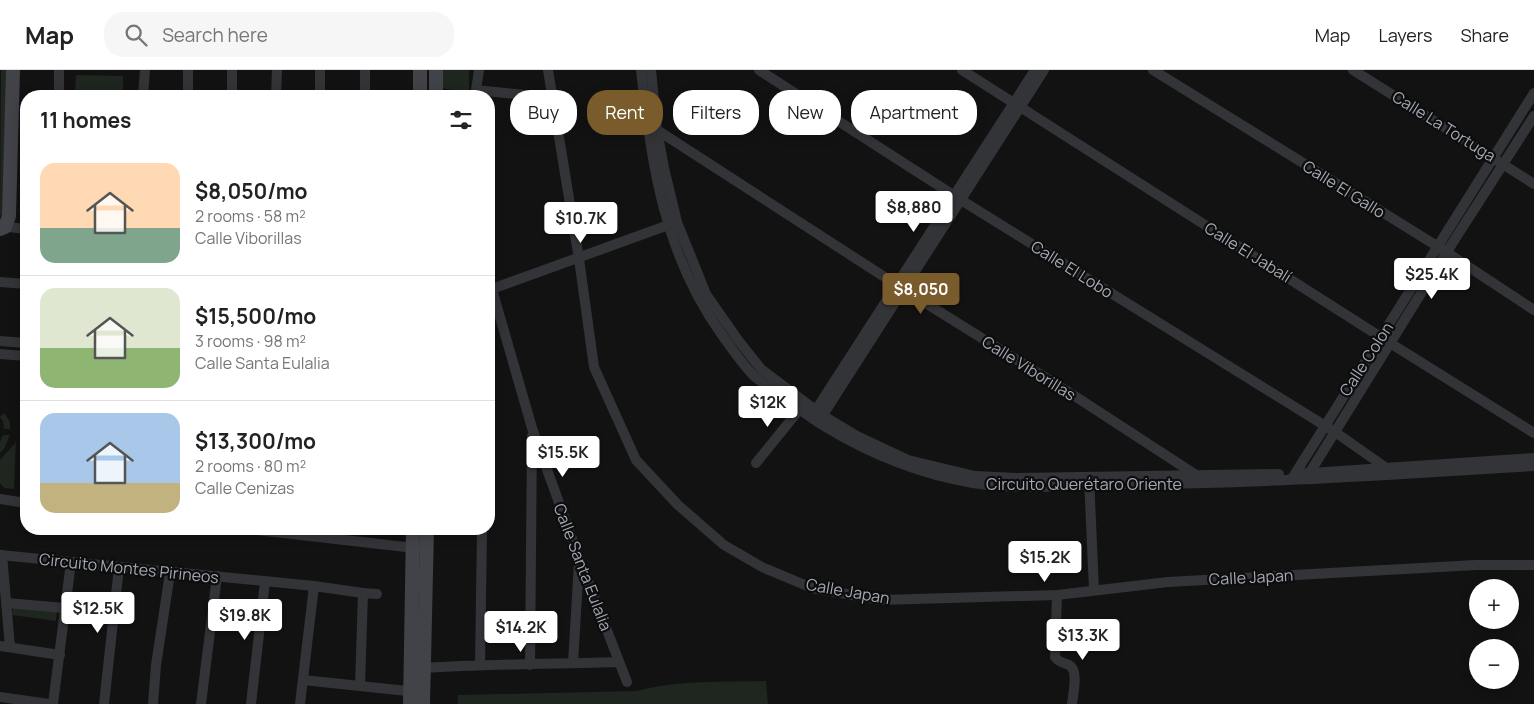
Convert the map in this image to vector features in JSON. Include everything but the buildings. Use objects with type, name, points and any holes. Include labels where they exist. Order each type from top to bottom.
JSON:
[{"type":"street","points":[[13,70],[5,146],[9,216],[2,227],[20,228]]},
{"type":"street","points":[[59,70],[59,90]]},
{"type":"street","points":[[143,90],[145,70]]},
{"type":"street","points":[[188,70],[188,90]]},
{"type":"street","points":[[232,70],[232,90]]},
{"type":"street","points":[[276,90],[277,70]]},
{"type":"street","points":[[320,70],[320,90]]},
{"type":"street","points":[[365,70],[365,90]]},
{"type":"street","points":[[420,70],[420,90]]},
{"type":"street","points":[[436,70],[436,90]]},
{"type":"street","points":[[476,90],[479,70]]},
{"type":"street","name":"Calle Japan","points":[[548,70],[552,90]]},
{"type":"street","name":"Circuito Querétaro Oriente","points":[[642,70],[644,90]]},
{"type":"street","name":"Circuito Querétaro Oriente","points":[[651,70],[653,90]]},
{"type":"street","name":"Calle El Lobo","points":[[759,70],[958,197],[1335,432],[1385,467]]},
{"type":"street","name":"Calle El Jabalí","points":[[962,70],[1534,433]]},
{"type":"street","points":[[1017,106],[1035,70]]},
{"type":"street","points":[[817,417],[1017,106],[1044,70]]},
{"type":"street","name":"Calle El Gallo","points":[[1153,70],[1437,246],[1534,310]]},
{"type":"street","name":"Calle La Tortuga","points":[[1353,70],[1534,184]]},
{"type":"street","points":[[495,92],[510,93]]},
{"type":"street","name":"Calle Colon","points":[[1293,477],[1534,93]]},
{"type":"street","name":"Calle Colon","points":[[1308,476],[1446,253],[1534,116]]},
{"type":"street","name":"Calle Viborillas","points":[[663,134],[900,287],[1068,391],[1208,484]]},
{"type":"street","name":"Calle Japan","points":[[560,135],[594,367],[636,460],[678,506],[724,545],[762,566],[812,588],[881,600],[1057,595],[1093,585],[1476,565],[1534,565]]},
{"type":"street","name":"Circuito Querétaro Oriente","points":[[649,135],[655,172],[673,224],[725,331],[761,369],[802,406],[817,417],[904,466],[1016,486],[1089,480],[1196,475],[1293,477]]},
{"type":"street","name":"Circuito Querétaro Oriente","points":[[658,135],[673,224]]},
{"type":"street","points":[[495,289],[673,224]]},
{"type":"street","points":[[0,282],[20,284]]},
{"type":"street","name":"Calle Santa Eulalia","points":[[495,303],[532,428],[579,558],[627,682]]},
{"type":"street","points":[[0,341],[20,342]]},
{"type":"street","points":[[0,354],[20,356]]},
{"type":"street","points":[[756,463],[802,406]]},
{"type":"street","points":[[530,665],[532,428]]},
{"type":"street","name":"Circuito Querétaro Oriente","points":[[1308,476],[1385,467],[1534,458]]},
{"type":"street","name":"Circuito Querétaro Oriente","points":[[1089,480],[1208,484],[1308,476],[1534,466]]},
{"type":"street","points":[[1089,480],[1093,585]]},
{"type":"street","points":[[0,499],[20,501]]},
{"type":"street","points":[[305,535],[420,547]]},
{"type":"street","points":[[415,535],[420,547],[424,668],[417,698]]},
{"type":"street","points":[[417,698],[420,547],[425,535]]},
{"type":"street","points":[[480,665],[482,535]]},
{"type":"street","points":[[1,555],[6,603],[5,646],[60,654]]},
{"type":"street","name":"Circuito Montes Pirineos","points":[[1,555],[377,594]]},
{"type":"street","points":[[573,663],[579,558]]},
{"type":"street","points":[[54,704],[71,562]]},
{"type":"street","points":[[104,704],[119,567]]},
{"type":"street","points":[[153,704],[156,665],[170,573]]},
{"type":"street","points":[[201,704],[217,576]]},
{"type":"street","points":[[250,704],[265,582]]},
{"type":"street","points":[[300,704],[314,586]]},
{"type":"street","points":[[360,686],[363,593]]},
{"type":"street","points":[[1057,595],[1055,657],[1058,662],[1071,666],[1074,669],[1072,704]]},
{"type":"street","points":[[6,603],[65,608]]},
{"type":"street","points":[[424,668],[619,662]]},
{"type":"street","points":[[303,680],[360,686],[417,698]]},
{"type":"street","points":[[0,697],[50,704]]},
{"type":"shaded area","points":[[1,70],[7,70],[4,216],[0,215]]},
{"type":"shaded area","points":[[441,70],[469,70],[469,90],[441,88]]},
{"type":"shaded area","points":[[76,75],[123,76],[123,90],[75,90]]},
{"type":"shaded area","points":[[4,413],[10,422],[10,429],[4,429],[3,421],[0,417]]},
{"type":"shaded area","points":[[3,435],[10,435],[4,449],[0,453],[0,442]]},
{"type":"shaded area","points":[[16,442],[14,489],[4,488],[0,483],[0,460]]},
{"type":"shaded area","points":[[13,607],[57,611],[56,621],[12,615]]},
{"type":"shaded area","points":[[766,681],[768,704],[458,704],[458,695],[637,691],[685,683]]}]
